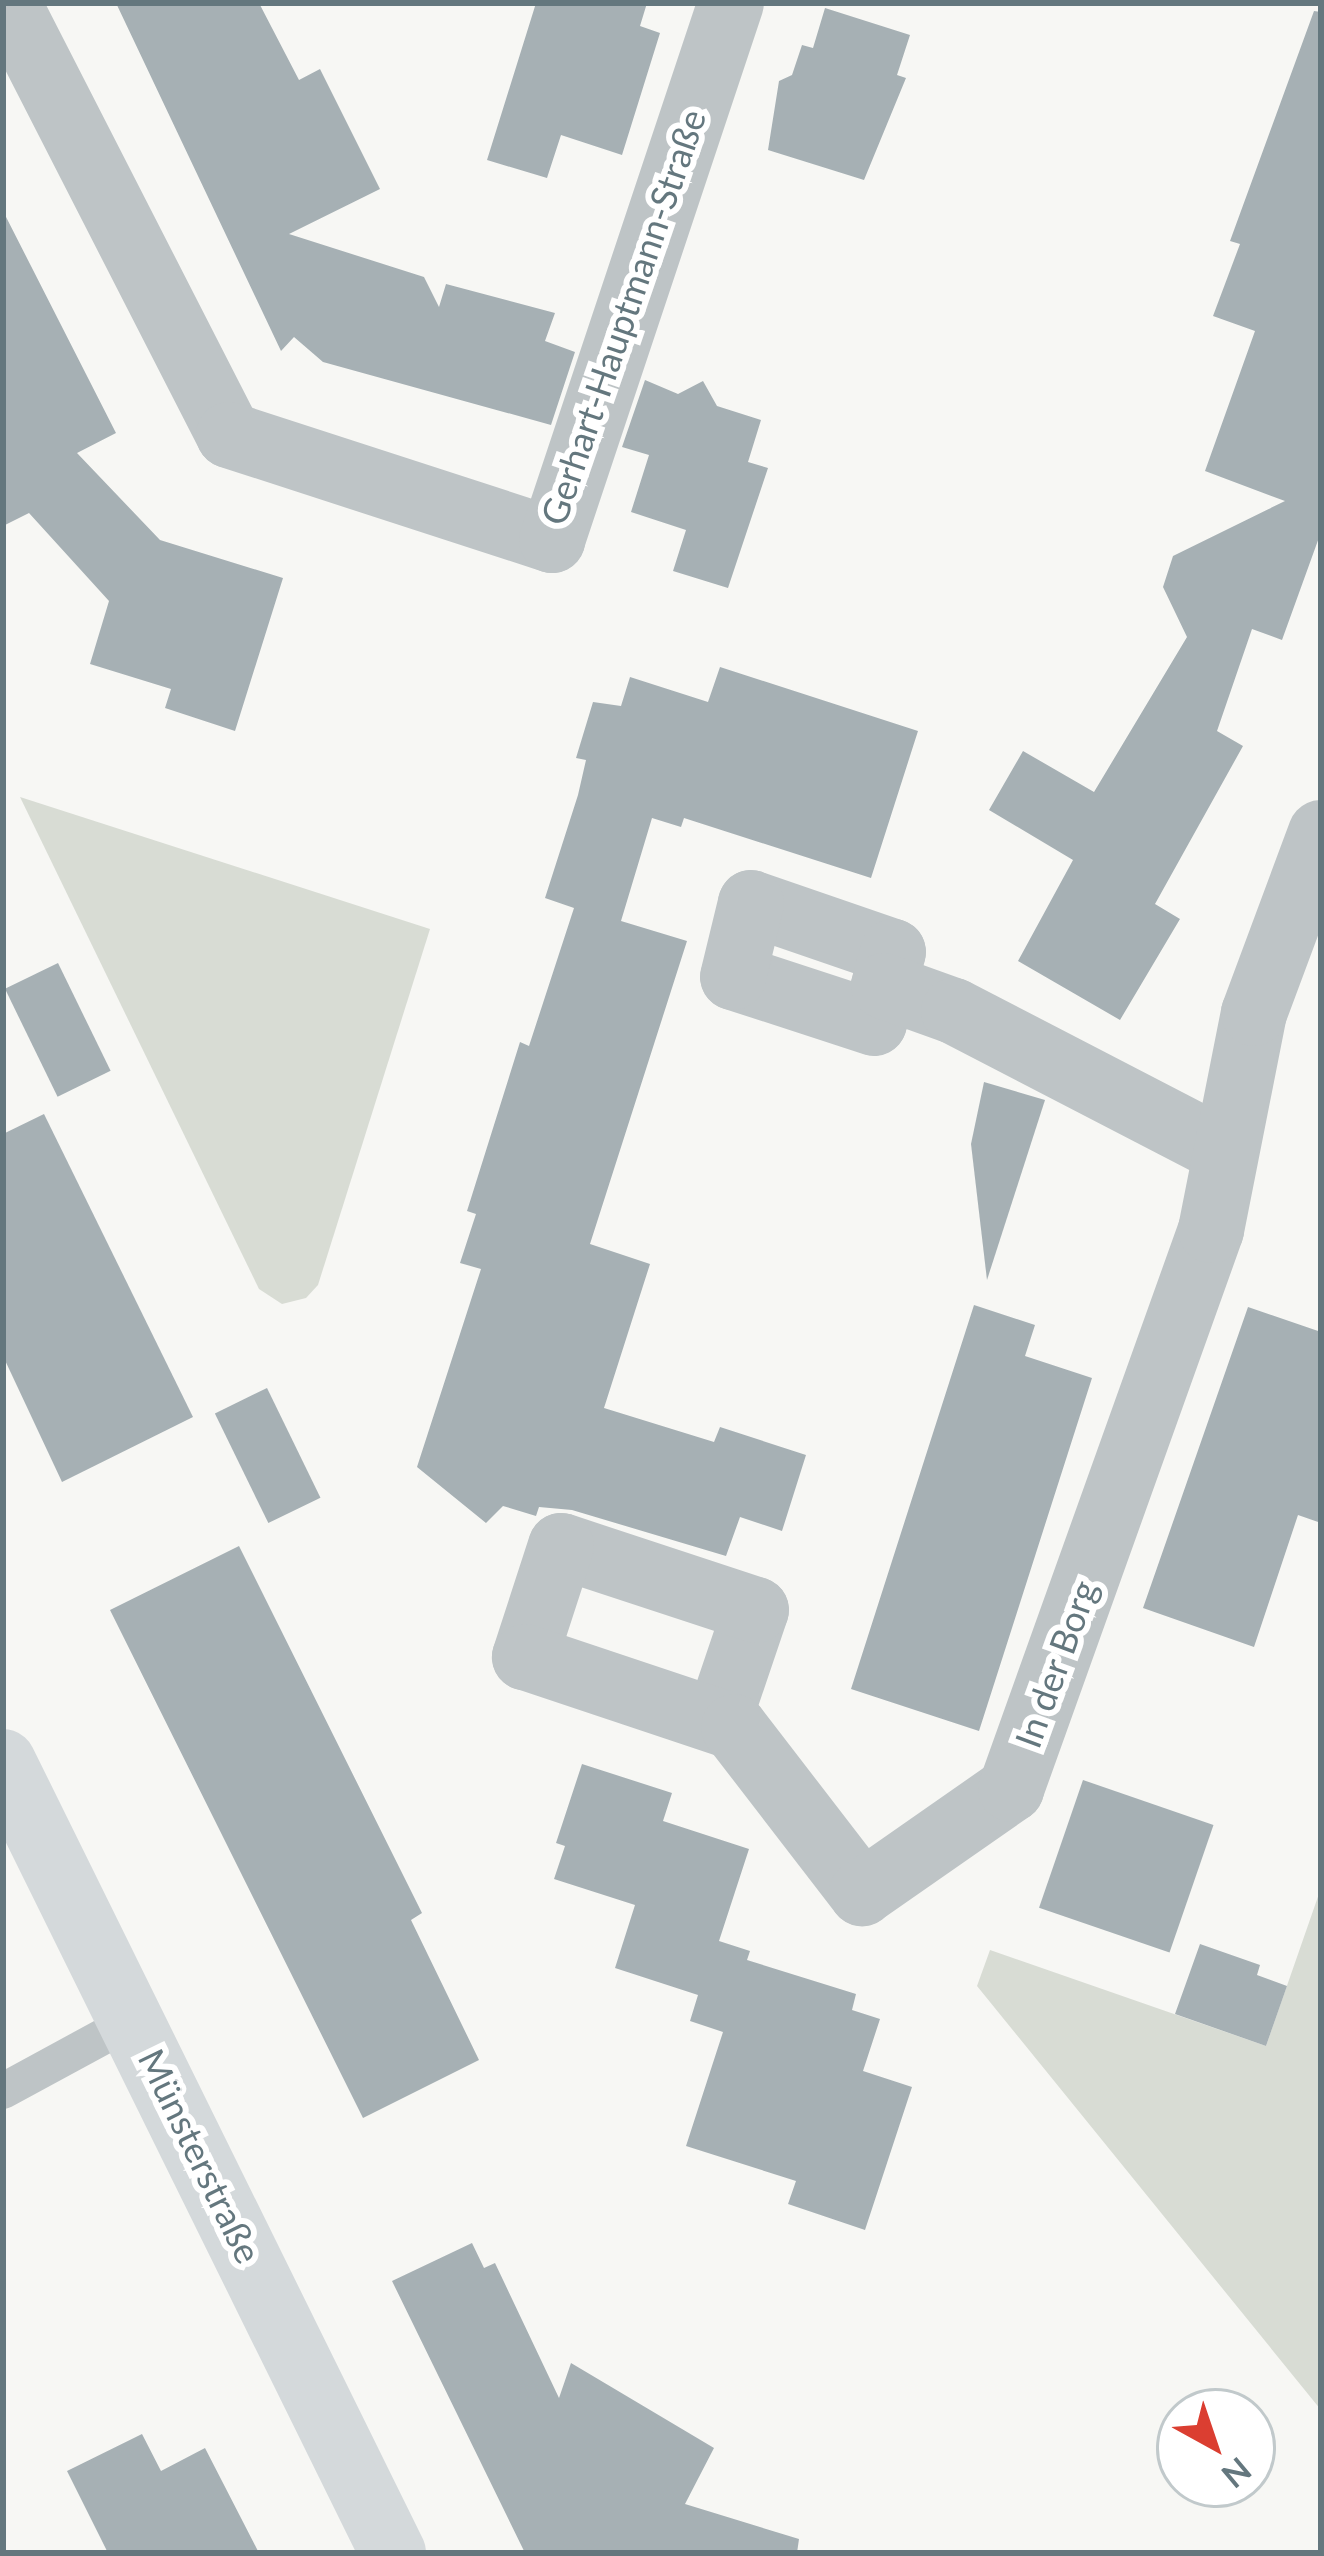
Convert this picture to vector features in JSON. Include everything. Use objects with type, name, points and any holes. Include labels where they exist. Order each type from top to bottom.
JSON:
[{"type":"main road","name":"Münsterstraße","points":[[3,1762],[393,2553]]},
{"type":"street","name":"Gerhart-Hauptmann-Straße","points":[[8,3],[229,435],[552,539],[730,3]]},
{"type":"street","name":"In der Borg","points":[[719,1720],[734,1727],[862,1893],[1011,1789],[1211,1230],[1253,1013],[1321,832]]},
{"type":"street","points":[[884,986],[954,1011],[1226,1152]]},
{"type":"lane","points":[[3,2091],[134,2020]]},
{"type":"shaded area","points":[[20,797],[430,929],[318,1285],[306,1298],[282,1304],[259,1289]]},
{"type":"shaded area","points":[[1321,1888],[1321,2410],[977,1986],[990,1950],[1266,2046]]},
{"type":"building","points":[[116,3],[259,3],[299,80],[320,69],[380,189],[289,234],[424,277],[439,307],[446,284],[555,313],[545,341],[575,352],[551,425],[323,362],[294,337],[281,351]]},
{"type":"building","points":[[536,3],[647,3],[640,26],[660,33],[622,155],[561,135],[547,178],[487,160]]},
{"type":"building","points":[[825,8],[910,35],[897,75],[906,78],[864,180],[768,150],[779,81],[792,75],[802,45],[813,48]]},
{"type":"building","points":[[1314,11],[1321,12],[1321,532],[1282,640],[1252,629],[1217,731],[1243,746],[1155,904],[1180,919],[1120,1020],[1018,961],[1073,860],[989,810],[1023,751],[1094,792],[1187,637],[1163,587],[1173,556],[1285,501],[1205,471],[1255,331],[1213,316],[1240,244],[1230,241]]},
{"type":"building","points":[[3,211],[116,433],[77,453],[160,540],[283,578],[235,731],[165,708],[171,689],[90,664],[109,601],[29,513],[3,526]]},
{"type":"building","points":[[645,380],[678,394],[703,381],[717,406],[761,420],[748,462],[768,468],[728,588],[673,571],[686,530],[631,512],[649,455],[622,447]]},
{"type":"building","points":[[720,667],[918,731],[871,878],[684,818],[681,827],[652,818],[621,921],[687,941],[590,1244],[650,1264],[604,1408],[714,1442],[720,1427],[806,1455],[782,1531],[740,1517],[726,1556],[572,1510],[539,1507],[536,1516],[503,1506],[486,1523],[417,1467],[481,1269],[460,1263],[476,1214],[467,1211],[520,1042],[529,1046],[574,908],[545,898],[578,795],[586,760],[576,758],[593,702],[621,706],[630,677],[708,702]]},
{"type":"building","points":[[58,963],[111,1071],[58,1097],[5,989]]},
{"type":"building","points":[[984,1082],[1045,1100],[987,1280],[971,1144]]},
{"type":"building","points":[[44,1114],[193,1417],[62,1482],[3,1356],[3,1134]]},
{"type":"building","points":[[974,1305],[1035,1325],[1025,1356],[1092,1378],[979,1731],[851,1689]]},
{"type":"building","points":[[1248,1307],[1321,1332],[1321,1523],[1298,1515],[1254,1647],[1143,1608]]},
{"type":"building","points":[[267,1388],[320,1498],[268,1523],[215,1413]]},
{"type":"building","points":[[239,1546],[422,1913],[411,1920],[479,2060],[363,2118],[110,1610]]},
{"type":"building","points":[[582,1764],[672,1793],[663,1821],[749,1849],[719,1941],[750,1951],[747,1960],[856,1994],[852,2010],[880,2019],[863,2071],[912,2087],[865,2230],[788,2204],[796,2181],[686,2146],[723,2032],[690,2021],[698,1995],[615,1968],[635,1905],[554,1879],[565,1846],[556,1843]]},
{"type":"building","points":[[1083,1780],[1213,1825],[1170,1953],[1039,1908]]},
{"type":"building","points":[[1200,1944],[1260,1965],[1257,1975],[1287,1986],[1266,2046],[1175,2014]]},
{"type":"building","points":[[472,2243],[484,2268],[495,2263],[559,2398],[571,2363],[714,2448],[685,2504],[799,2539],[797,2553],[525,2553],[392,2281]]},
{"type":"building","points":[[142,2434],[161,2471],[205,2448],[259,2553],[108,2553],[67,2471]]}]
